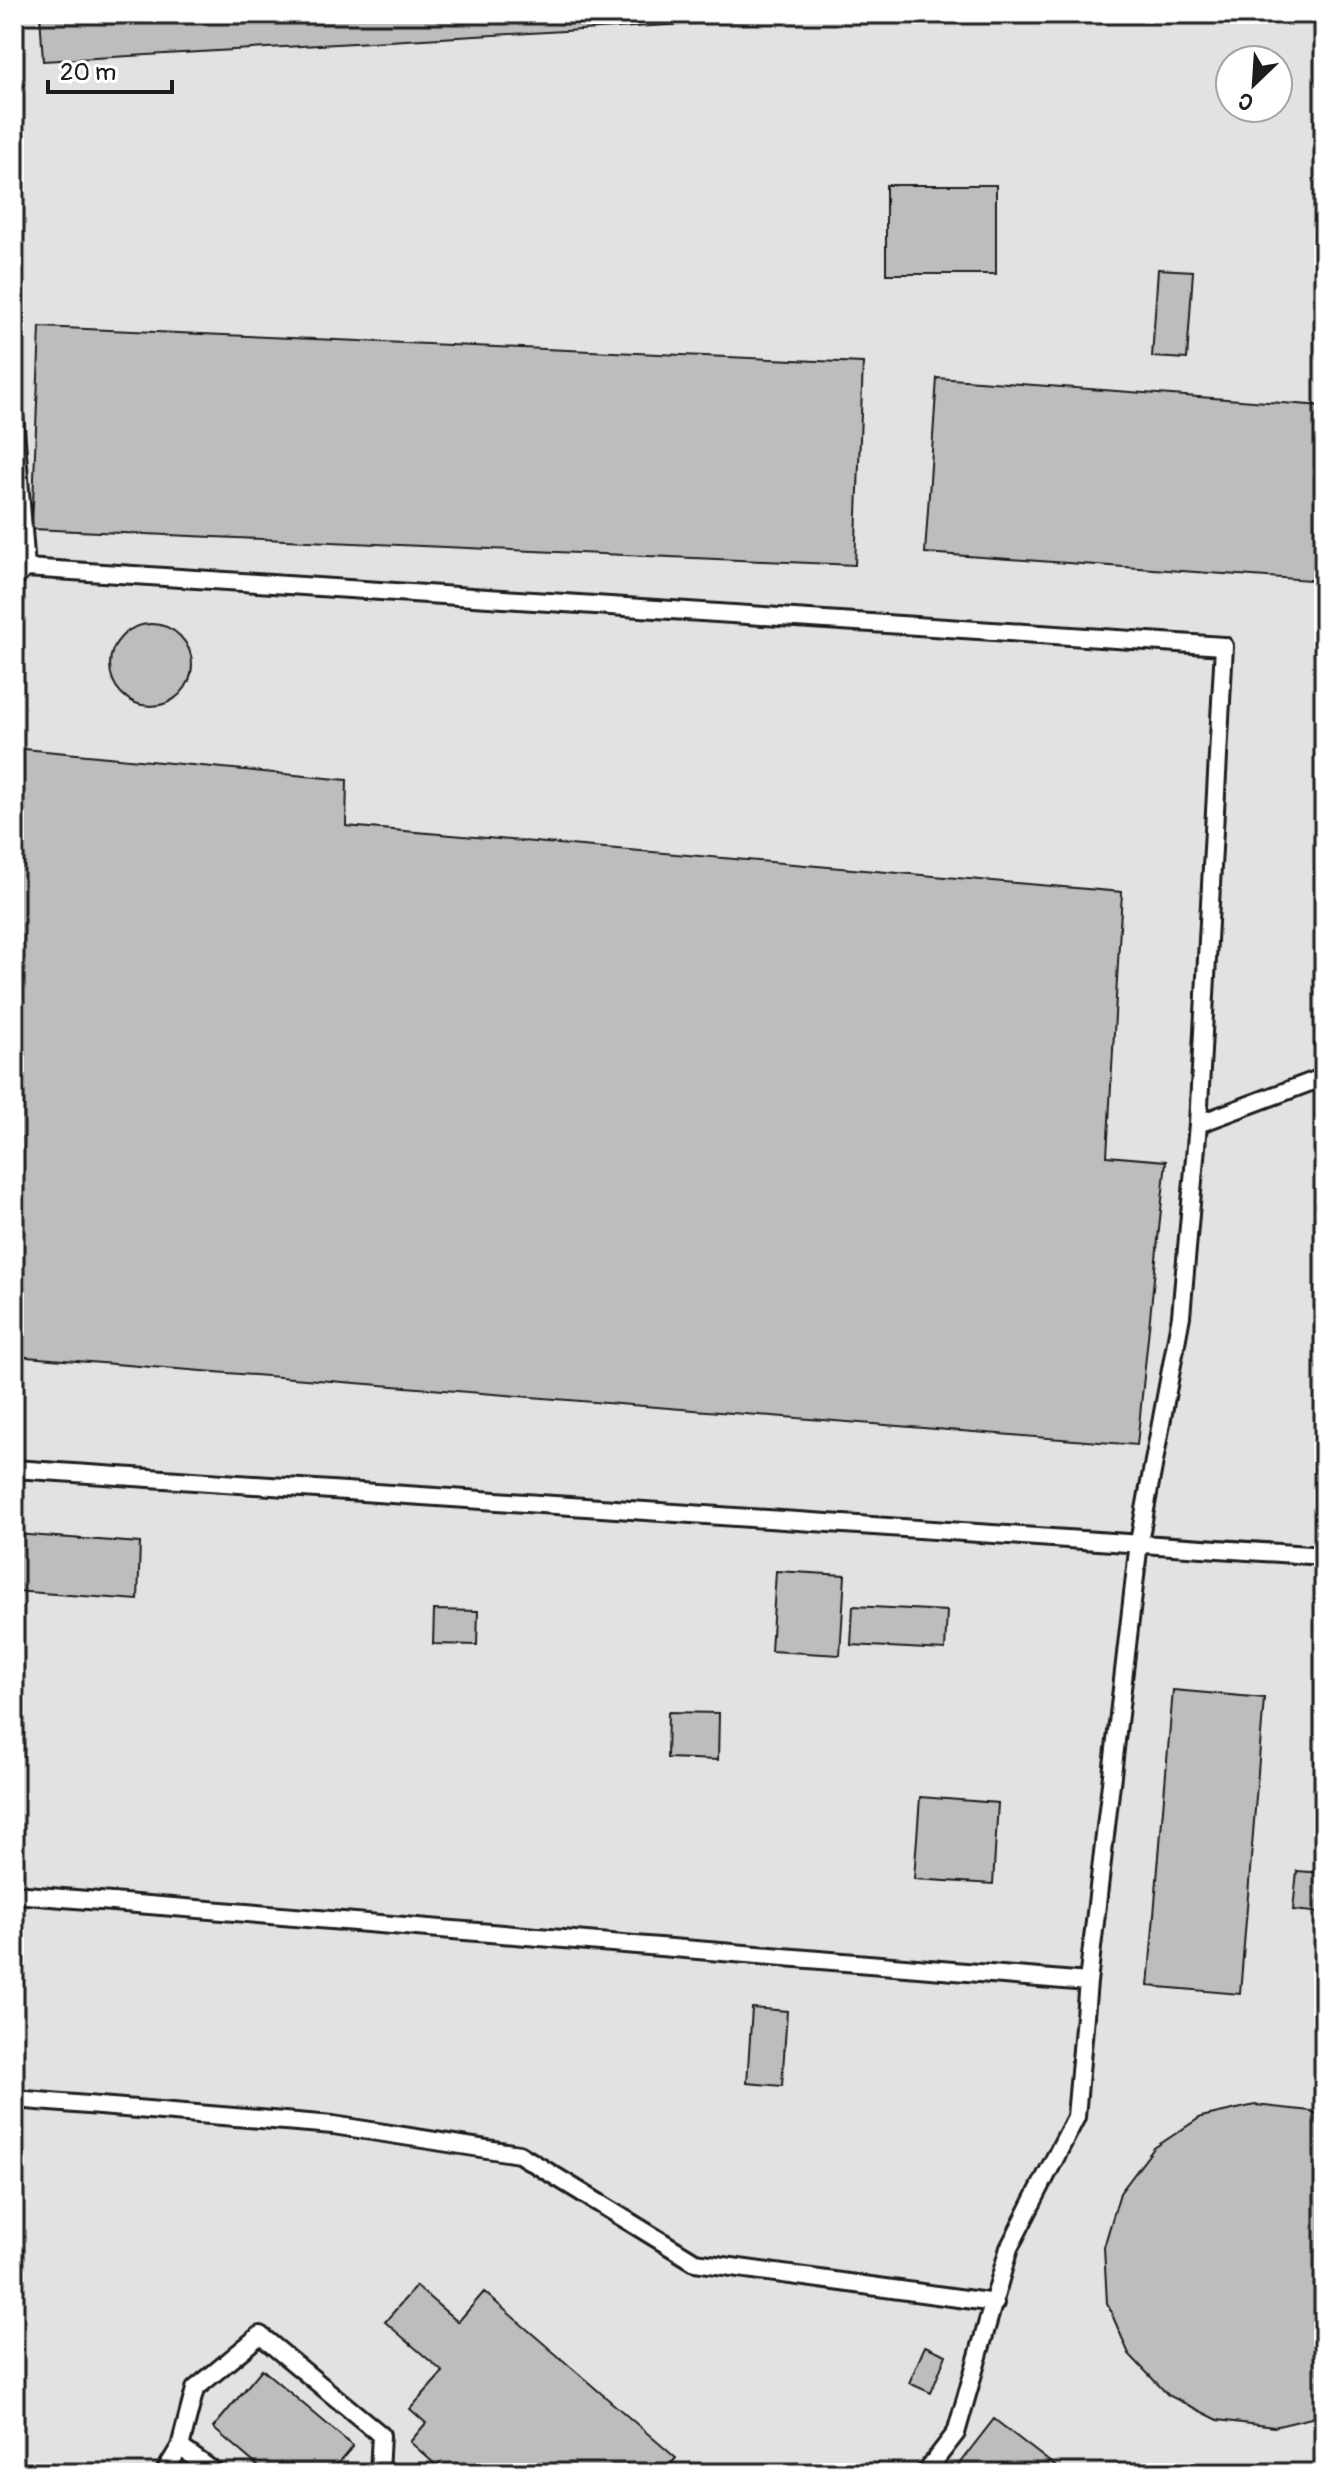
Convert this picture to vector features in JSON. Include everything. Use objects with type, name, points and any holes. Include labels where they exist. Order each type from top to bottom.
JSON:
[{"type":"lane","points":[[14,415],[20,573],[1224,646],[1198,1124],[1181,1316],[1139,1542],[1088,1982],[1076,2117],[1009,2248],[956,2433],[925,2473]]},
{"type":"lane","points":[[1198,1124],[1324,1077]]},
{"type":"lane","points":[[14,1469],[1324,1556]]},
{"type":"lane","points":[[14,1894],[1088,1982]]},
{"type":"lane","points":[[14,2099],[333,2125],[519,2154],[695,2262],[995,2303]]},
{"type":"lane","points":[[164,2473],[180,2447],[195,2389],[260,2335],[381,2435],[379,2473]]},
{"type":"lane","points":[[180,2447],[216,2473]]},
{"type":"shaded area","points":[[14,14],[1324,14],[1324,2473],[14,2473]]},
{"type":"building","points":[[40,14],[789,14],[790,18],[43,61]]},
{"type":"building","points":[[886,185],[996,185],[996,274],[886,274]]},
{"type":"building","points":[[1158,269],[1193,271],[1187,359],[1152,357]]},
{"type":"building","points":[[40,327],[863,363],[855,565],[32,529]]},
{"type":"building","points":[[937,378],[1324,406],[1324,581],[925,553]]},
{"type":"building","points":[[151,624],[167,627],[180,636],[189,649],[192,665],[189,681],[180,694],[167,703],[151,706],[135,703],[122,694],[113,681],[110,665],[113,649],[122,636],[135,627]]},
{"type":"building","points":[[14,748],[347,780],[346,826],[1122,892],[1107,1156],[1166,1161],[1137,1445],[14,1356]]},
{"type":"building","points":[[14,1534],[140,1543],[138,1600],[14,1591]]},
{"type":"building","points":[[776,1571],[845,1575],[840,1655],[771,1651]]},
{"type":"building","points":[[853,1606],[947,1611],[945,1650],[851,1645]]},
{"type":"building","points":[[434,1610],[478,1611],[477,1645],[433,1644]]},
{"type":"building","points":[[1173,1690],[1264,1698],[1240,1994],[1148,1986]]},
{"type":"building","points":[[668,1712],[719,1713],[718,1760],[667,1758]]},
{"type":"building","points":[[920,1797],[998,1803],[993,1884],[914,1879]]},
{"type":"building","points":[[1297,1871],[1324,1873],[1324,1913],[1293,1910]]},
{"type":"building","points":[[752,2008],[787,2011],[782,2086],[747,2083]]},
{"type":"building","points":[[1255,2105],[1311,2111],[1324,2118],[1324,2415],[1274,2427],[1218,2420],[1168,2395],[1129,2354],[1107,2303],[1104,2247],[1120,2193],[1154,2148],[1201,2117]]},
{"type":"building","points":[[416,2286],[458,2322],[484,2292],[676,2458],[663,2473],[445,2473],[410,2442],[426,2423],[410,2409],[443,2372],[385,2322]]},
{"type":"building","points":[[925,2346],[946,2355],[931,2393],[909,2383]]},
{"type":"building","points":[[262,2369],[353,2446],[330,2473],[266,2473],[213,2428]]},
{"type":"building","points":[[994,2419],[1064,2473],[952,2473]]}]
